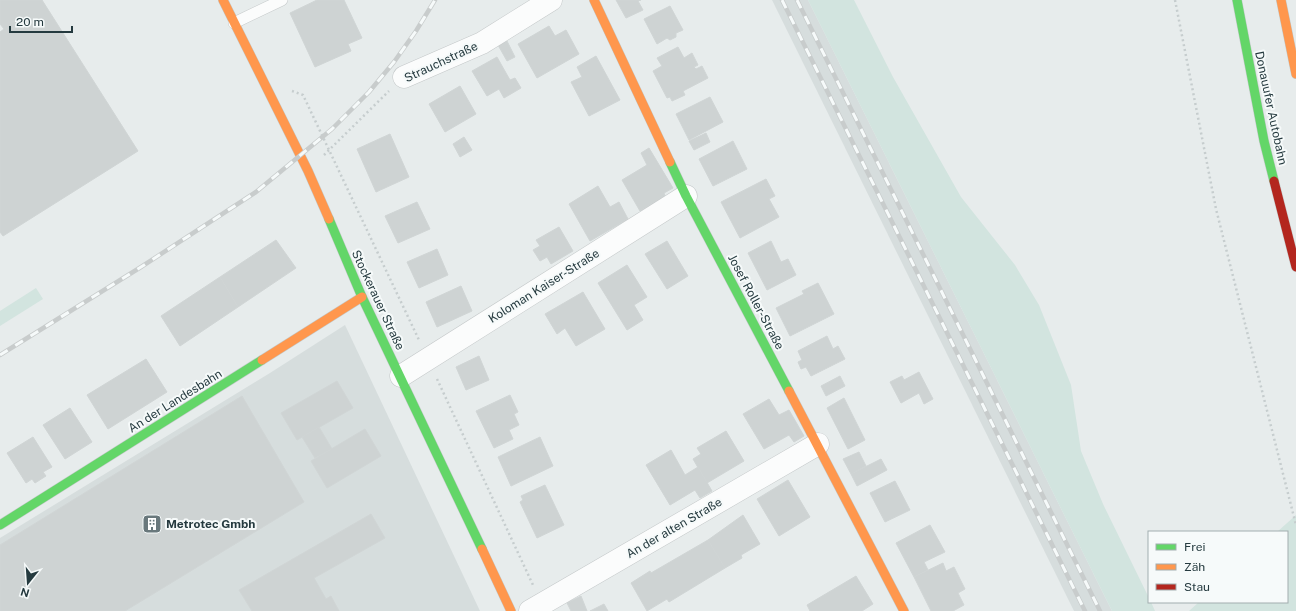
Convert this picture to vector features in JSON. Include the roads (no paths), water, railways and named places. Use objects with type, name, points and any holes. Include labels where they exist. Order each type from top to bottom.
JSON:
[{"type":"main road","name":"Stockerauer Straße","points":[[223,0],[308,171],[362,297],[401,376],[511,611]]},
{"type":"main road","name":"Josef Roller-Straße","points":[[594,0],[686,196],[818,444],[901,610]]},
{"type":"main road","name":"Donauufer Autobahn","points":[[1237,0],[1264,141],[1296,267]]},
{"type":"main road","points":[[1281,0],[1296,74]]},
{"type":"main road","name":"An der Landesbahn","points":[[0,525],[362,297]]},
{"type":"street","name":"Strauchstraße","points":[[404,77],[482,43],[551,0]]},
{"type":"street","name":"Koloman Kaiser-Straße","points":[[401,376],[686,196]]},
{"type":"street","name":"An der alten Straße","points":[[536,607],[818,444]]},
{"type":"lane","points":[[234,23],[282,0]]},
{"type":"railway","points":[[0,355],[141,267],[256,192],[332,129],[369,92],[394,62],[416,31],[435,0]]},
{"type":"railway","points":[[782,0],[1085,611]]},
{"type":"railway","points":[[797,0],[1100,611]]},
{"type":"place","name":"Metrotec Gmbh","points":[[152,524]]}]
